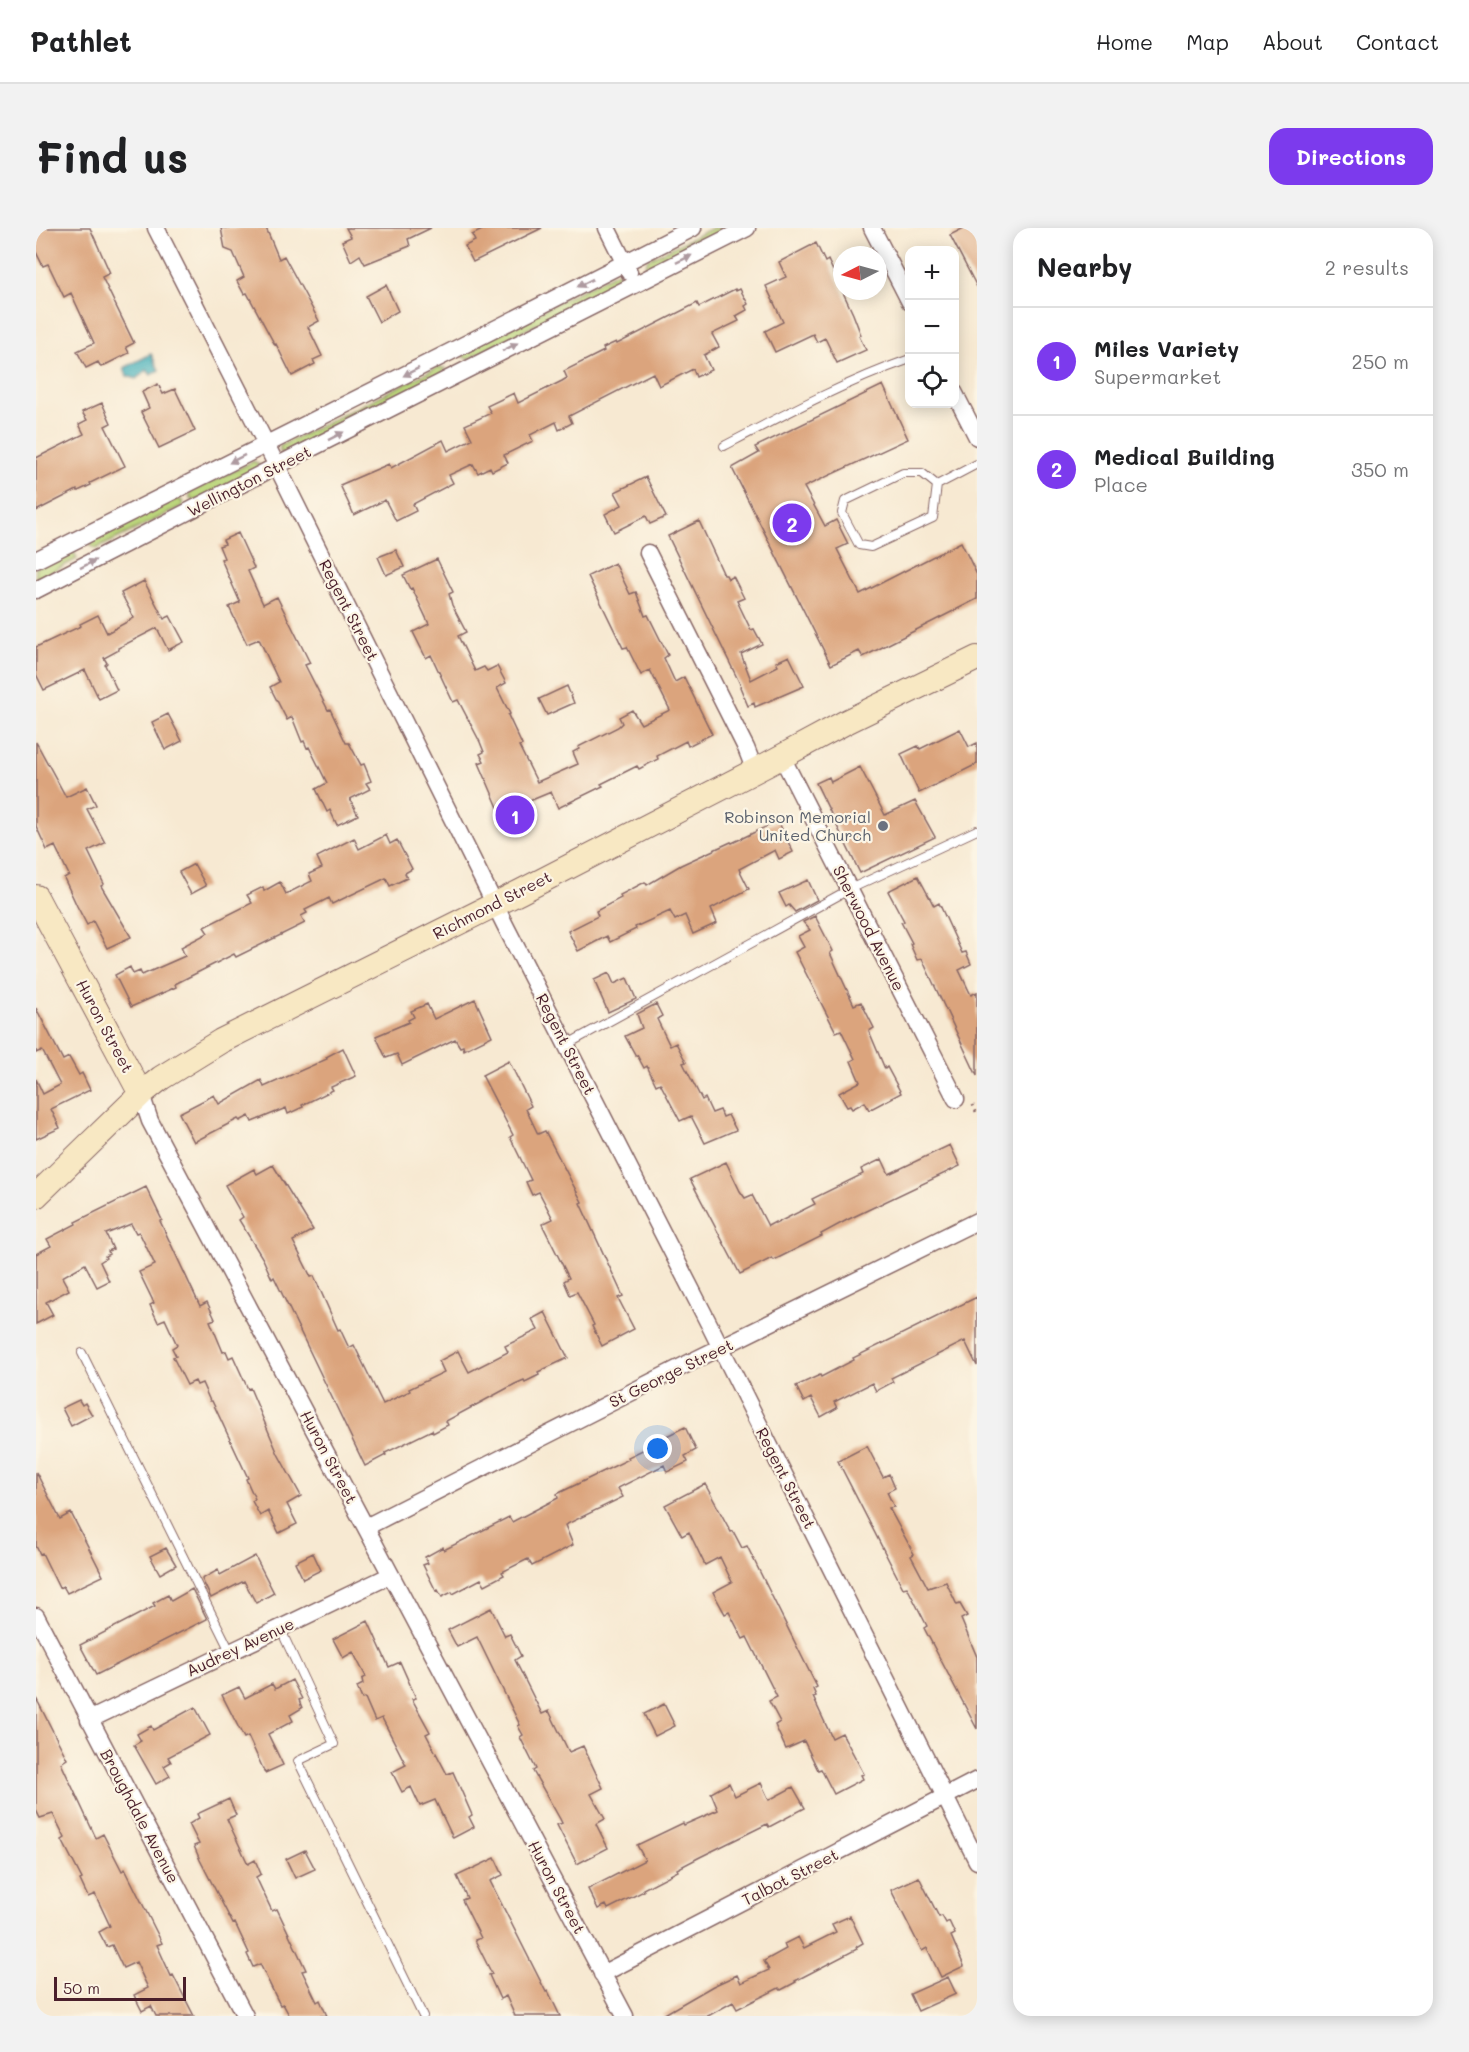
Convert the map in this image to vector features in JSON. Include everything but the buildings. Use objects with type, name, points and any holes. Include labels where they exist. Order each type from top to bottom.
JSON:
[{"type":"main road","name":"Richmond Street","points":[[36,1196],[141,1094],[161,1078],[221,1041],[495,904],[783,757],[846,722],[977,658]]},
{"type":"main road","name":"Huron Street","points":[[36,897],[141,1094]]},
{"type":"street","name":"Regent Street","points":[[156,228],[977,1861]]},
{"type":"street","points":[[607,228],[634,284]]},
{"type":"street","name":"Wellington Street","points":[[36,560],[693,228]]},
{"type":"street","name":"Wellington Street","points":[[36,590],[747,228]]},
{"type":"street","points":[[872,228],[908,300]]},
{"type":"street","points":[[450,352],[462,372]]},
{"type":"street","points":[[959,402],[977,436]]},
{"type":"street","points":[[648,553],[746,748],[755,771]]},
{"type":"street","name":"Sherwood Avenue","points":[[783,757],[956,1099]]},
{"type":"street","name":"Huron Street","points":[[141,1094],[150,1121],[625,2016]]},
{"type":"street","name":"St George Street","points":[[366,1527],[977,1221]]},
{"type":"street","name":"Audrey Avenue","points":[[89,1720],[230,1650],[391,1575]]},
{"type":"street","name":"Broughdale Avenue","points":[[36,1616],[245,2016]]},
{"type":"street","name":"Talbot Street","points":[[603,1974],[977,1780]]},
{"type":"lane","points":[[724,446],[816,398],[905,360]]},
{"type":"lane","points":[[937,485],[977,464]]},
{"type":"lane","points":[[903,473],[922,473],[937,485],[933,518],[871,547],[859,545],[842,513],[845,501],[903,473]]},
{"type":"lane","points":[[566,1045],[850,889],[977,830]]},
{"type":"lane","points":[[82,1353],[230,1650]]},
{"type":"lane","points":[[280,1628],[334,1744],[298,1761],[423,2016]]},
{"type":"green space","points":[[713,228],[733,228],[656,266],[645,266],[648,259]]},
{"type":"green space","points":[[617,272],[622,281],[468,359],[463,357],[463,351]]},
{"type":"green space","points":[[438,367],[445,368],[443,374],[287,455],[280,452],[280,446]]},
{"type":"green space","points":[[254,461],[259,465],[256,471],[196,501],[190,499],[190,492]]},
{"type":"green space","points":[[177,498],[182,501],[183,506],[96,549],[90,545],[92,539]]},
{"type":"green space","points":[[73,550],[77,559],[36,580],[36,568]]},
{"type":"water","points":[[151,354],[159,370],[151,375],[147,370],[136,379],[127,376],[124,368]]},
{"type":"place","name":"Medical Building","points":[[792,523]]},
{"type":"place","name":"Miles Variety","points":[[515,815]]},
{"type":"place","name":"Robinson Memorial United Church","points":[[883,826]]}]
